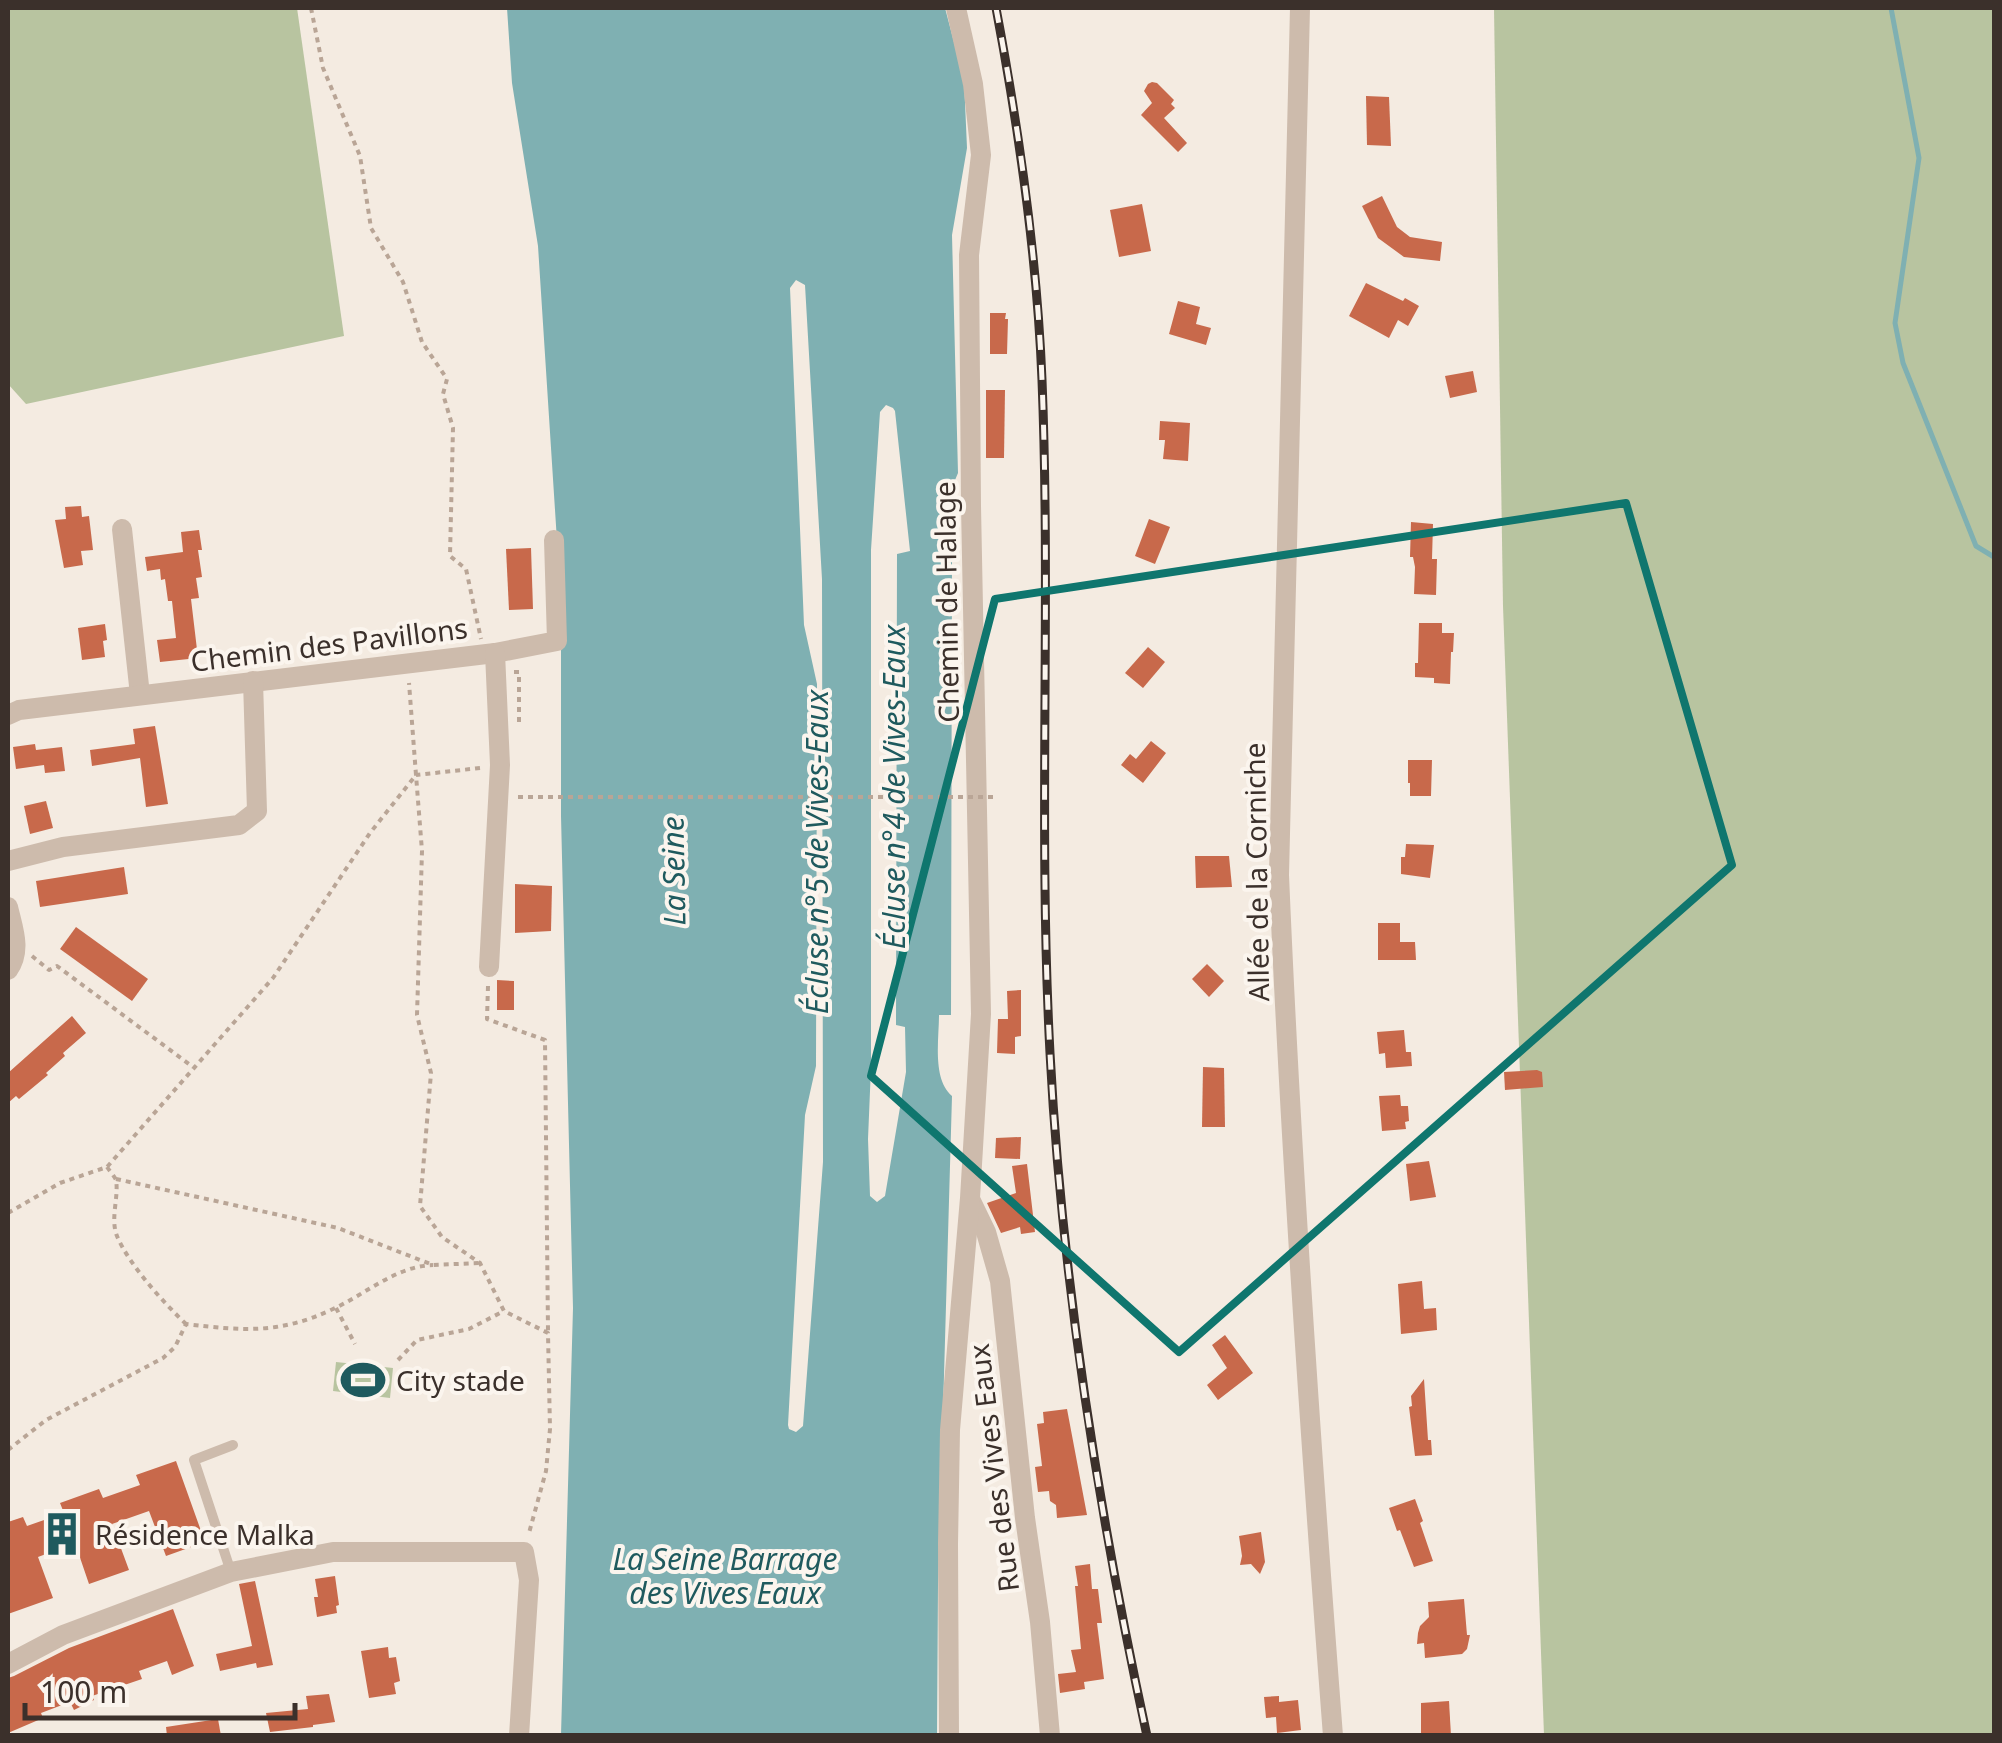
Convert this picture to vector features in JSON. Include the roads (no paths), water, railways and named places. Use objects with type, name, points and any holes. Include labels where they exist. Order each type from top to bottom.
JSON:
[{"type":"street","name":"Chemin de Halage","points":[[949,1736],[950,1430],[981,1014],[969,255],[982,155],[973,84],[956,8]]},
{"type":"street","name":"Allée de la Corniche","points":[[1300,8],[1279,875],[1286,1036],[1333,1736]]},
{"type":"street","points":[[122,529],[140,695]]},
{"type":"street","name":"Chemin des Pavillons","points":[[8,715],[18,710],[490,653],[557,641],[554,540]]},
{"type":"street","points":[[489,967],[500,765],[490,653]]},
{"type":"street","points":[[8,860],[62,847],[240,825],[257,810],[252,682]]},
{"type":"street","points":[[8,907],[17,944],[8,970]]},
{"type":"street","name":"Rue des Vives Eaux","points":[[970,1198],[986,1232],[1000,1281],[1050,1736]]},
{"type":"street","points":[[8,1664],[63,1635],[231,1572],[334,1552],[524,1552],[528,1580],[520,1736]]},
{"type":"lane","points":[[231,1572],[194,1460],[233,1445]]},
{"type":"water","name":"La Seine Barrage des Vives Eaux","points":[[507,8],[945,8],[964,80],[967,148],[952,235],[958,473],[940,516],[941,554],[952,553],[951,1015],[939,1015],[938,1058],[942,1080],[952,1096],[937,1735],[561,1735],[573,1308],[561,816],[561,603],[538,246],[512,83]],"holes":[[[796,280],[805,285],[822,579],[823,1162],[803,1426],[796,1432],[788,1425],[805,1115],[816,1066],[817,684],[804,625],[790,288]],[[886,405],[895,411],[910,551],[897,554],[896,1025],[905,1027],[906,1072],[885,1196],[877,1202],[870,1196],[868,1139],[871,550],[880,412]]]},
{"type":"waterway","points":[[1891,8],[1919,158],[1895,323],[1903,363],[1976,546],[1994,557]]},
{"type":"railway","points":[[996,8],[1026,193],[1040,333],[1047,969],[1063,1225],[1098,1481],[1147,1736]]},
{"type":"place","name":"City stade","points":[[363,1380]]},
{"type":"place","name":"Résidence Malka","points":[[62,1534]]},
{"type":"water label","name":"Écluse n°4 de Vives-Eaux","points":[[893,787]]},
{"type":"water label","name":"Écluse n°5 de Vives-Eaux","points":[[816,852]]},
{"type":"water label","name":"La Seine","points":[[673,871]]}]
